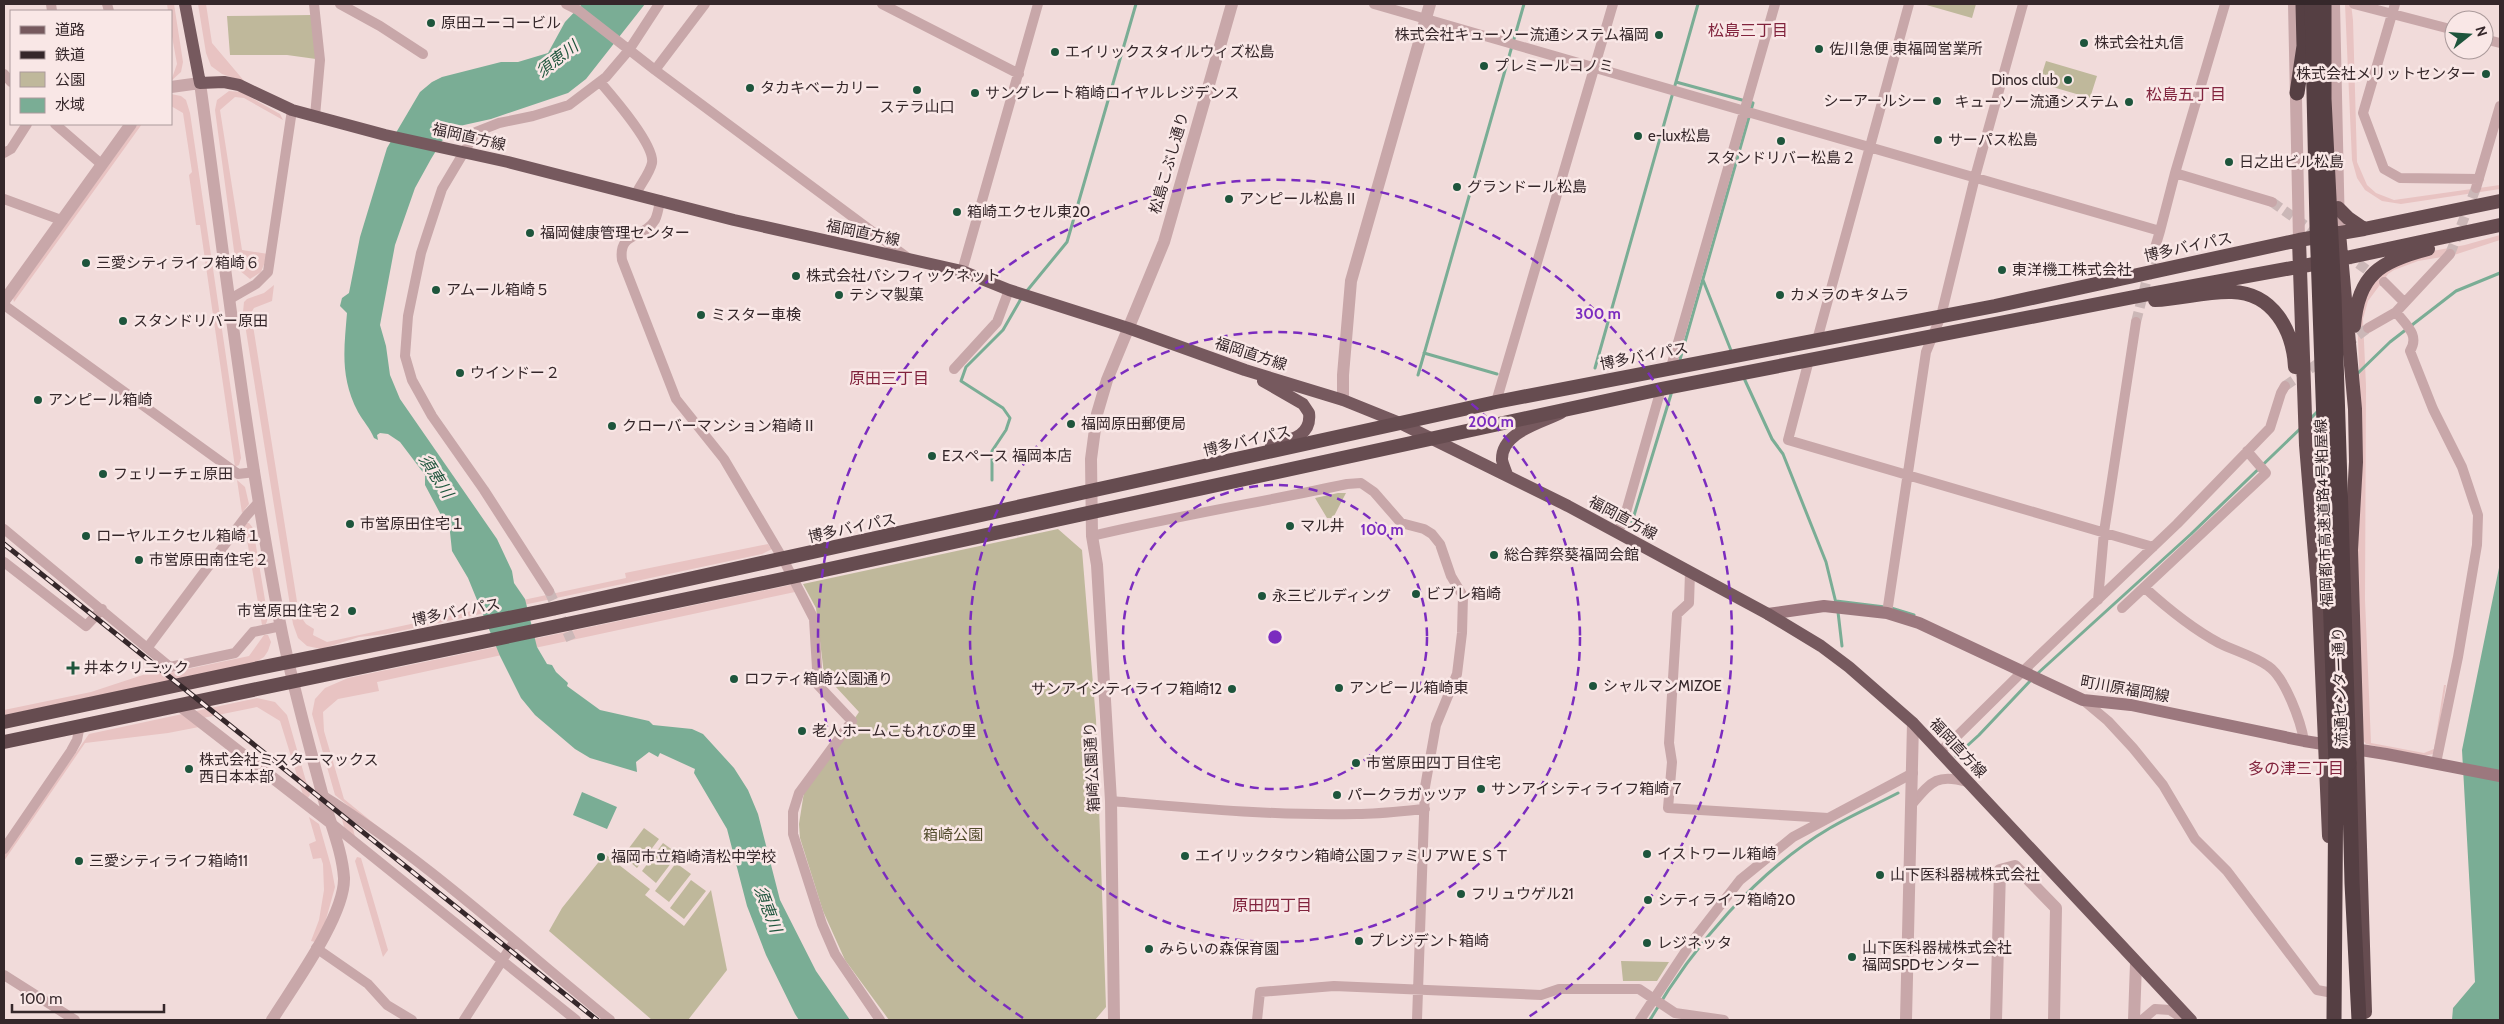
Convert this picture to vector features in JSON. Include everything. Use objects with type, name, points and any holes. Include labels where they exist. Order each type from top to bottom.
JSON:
[{"type":"highway","points":[[2297,93],[2304,46],[2303,4]]},
{"type":"highway","name":"福岡都市高速道路4号粕屋線","points":[[2312,4],[2336,763],[2333,1020]]},
{"type":"highway","name":"福岡都市高速道路4号粕屋線","points":[[2324,4],[2324,99],[2334,297],[2359,1020]]},
{"type":"highway","name":"博多バイパス","points":[[4,722],[543,612],[1496,402],[1941,316],[2299,240],[2364,229],[2500,201]]},
{"type":"highway","points":[[2338,208],[2364,229]]},
{"type":"highway","points":[[4,742],[484,643],[1660,389],[2341,259],[2500,226]]},
{"type":"highway","points":[[2351,361],[2356,306],[2374,272],[2389,260],[2461,242],[2500,226]]},
{"type":"highway","name":"流通センター通り","points":[[2339,233],[2355,409],[2356,462],[2351,550],[2366,1020]]},
{"type":"highway","name":"流通センター通り","points":[[2299,240],[2306,445],[2319,603],[2326,744],[2333,1020]]},
{"type":"highway","points":[[2114,301],[2178,299],[2196,295],[2234,292],[2266,304],[2277,314],[2290,336],[2294,352],[2302,490],[2311,516]]},
{"type":"highway","points":[[2354,1020],[2356,970]]},
{"type":"main road","points":[[185,4],[200,83]]},
{"type":"main road","name":"福岡直方線","points":[[200,83],[224,82],[239,85],[292,110],[384,135],[636,194],[734,220],[962,271],[1009,290],[1128,328],[1245,370],[1343,400],[1400,423],[1508,476],[1768,614],[1821,646],[1849,667],[1914,723],[1938,752],[2191,1020]]},
{"type":"main road","points":[[1167,475],[1210,460],[1302,436],[1310,419],[1307,408],[1245,370]]},
{"type":"main road","points":[[1508,476],[1502,460],[1506,446],[1513,436],[1570,409]]},
{"type":"main road","name":"町川原福岡線","points":[[1768,614],[1794,608],[1824,606],[1887,613],[1919,623],[2083,700],[2131,705],[2304,741],[2358,749],[2500,776]]},
{"type":"street","points":[[314,4],[320,60],[315,116]]},
{"type":"street","points":[[340,4],[380,26],[423,54]]},
{"type":"street","points":[[567,4],[578,10],[654,70],[911,260]]},
{"type":"street","points":[[549,591],[484,490],[432,416],[412,380],[405,356],[408,316],[421,253],[457,151],[476,132],[499,123],[533,116],[569,105],[600,82],[629,50],[659,4]]},
{"type":"street","points":[[654,70],[705,4]]},
{"type":"street","points":[[882,4],[1019,74]]},
{"type":"street","points":[[962,271],[1038,4]]},
{"type":"street","name":"松島こぶし通り","points":[[1093,492],[1091,459],[1097,414],[1107,380],[1164,242],[1232,4]]},
{"type":"street","points":[[1374,4],[2160,231]]},
{"type":"street","points":[[1343,400],[1343,374],[1352,281],[1430,4]]},
{"type":"street","points":[[1496,402],[1593,66],[1613,4]]},
{"type":"street","points":[[1671,367],[1775,4]]},
{"type":"street","points":[[1817,340],[1909,4]]},
{"type":"street","points":[[1887,613],[1926,352],[1941,316],[1975,177],[2023,4]]},
{"type":"street","points":[[2154,251],[2225,4]]},
{"type":"street","points":[[2294,4],[2299,240]]},
{"type":"street","points":[[2334,4],[2339,233]]},
{"type":"street","points":[[2354,4],[2394,8],[2444,26]]},
{"type":"street","points":[[2394,8],[2363,113],[2384,169],[2400,178],[2477,183],[2500,106]]},
{"type":"street","points":[[600,82],[620,105],[650,150],[652,162],[636,194]]},
{"type":"street","points":[[172,87],[200,83],[259,502],[281,626],[344,878],[342,896],[335,918],[272,1020]]},
{"type":"street","points":[[230,299],[256,284],[268,272],[292,110]]},
{"type":"street","points":[[4,153],[11,149],[26,125]]},
{"type":"street","points":[[56,125],[100,163]]},
{"type":"street","points":[[4,301],[100,163],[130,125]]},
{"type":"street","points":[[2175,173],[2272,202]]},
{"type":"street","points":[[4,199],[61,220]]},
{"type":"street","points":[[660,200],[656,218],[651,225],[625,242],[620,250],[622,260],[676,399],[724,459],[782,559],[814,619],[818,685],[852,721],[799,793],[793,812],[793,834],[822,924],[835,954],[880,1020]]},
{"type":"street","points":[[2368,328],[2398,315],[2404,302],[2450,254]]},
{"type":"street","points":[[2384,282],[2404,302]]},
{"type":"street","points":[[954,369],[997,322],[1009,290]]},
{"type":"street","points":[[4,305],[238,474],[255,472]]},
{"type":"street","points":[[2398,315],[2415,336],[2414,344],[2410,351],[2434,409],[2462,466],[2478,515],[2477,545],[2458,657],[2436,763]]},
{"type":"street","points":[[2098,600],[2104,532],[2136,322]]},
{"type":"street","points":[[1809,360],[1788,440],[2154,547]]},
{"type":"street","points":[[1938,752],[1949,744],[2024,673],[2154,547],[2270,428],[2285,386]]},
{"type":"street","points":[[1617,533],[1624,519],[1660,389]]},
{"type":"street","points":[[2122,608],[2266,473],[2247,451]]},
{"type":"street","points":[[1092,536],[1175,516],[1361,483],[1374,492],[1401,523],[1424,529],[1432,534],[1440,544],[1451,576],[1463,596],[1463,612],[1457,674],[1436,725],[1425,787],[1417,1020]]},
{"type":"street","name":"箱崎公園通り","points":[[1093,492],[1092,536],[1097,566],[1110,801],[1114,1020]]},
{"type":"street","points":[[148,647],[259,502]]},
{"type":"street","points":[[4,529],[170,667],[235,653],[253,632],[281,626]]},
{"type":"street","points":[[4,562],[86,626],[102,609]]},
{"type":"street","points":[[1690,572],[1689,603],[1677,614],[1669,743],[1672,762],[1668,808],[1828,818]]},
{"type":"street","points":[[2145,588],[2162,604],[2207,636],[2269,666],[2288,696],[2302,730],[2304,741]]},
{"type":"street","points":[[2083,700],[2108,721],[2163,785],[2195,839],[2227,871],[2317,990],[2333,993]]},
{"type":"street","points":[[179,705],[331,823],[576,1020]]},
{"type":"street","points":[[1906,1020],[1914,723]]},
{"type":"street","points":[[4,849],[71,751],[77,740],[80,726]]},
{"type":"street","points":[[1640,1020],[1691,943],[1740,880],[1793,837],[1913,773]]},
{"type":"street","points":[[1912,804],[1933,782],[1948,778],[1967,782]]},
{"type":"street","points":[[322,795],[350,812],[440,881],[610,1020]]},
{"type":"street","points":[[1110,801],[1203,809],[1317,815],[1425,809]]},
{"type":"street","points":[[1996,1020],[2000,870],[2015,866],[2056,908],[2054,1020]]},
{"type":"street","points":[[464,1020],[514,942]]},
{"type":"street","points":[[316,948],[368,984],[387,1005],[412,1020]]},
{"type":"street","points":[[2134,1020],[2136,962]]},
{"type":"street","points":[[4,975],[75,1020]]},
{"type":"street","points":[[1257,1020],[1260,992],[1334,986],[1541,995],[1559,989],[1638,989],[1672,1014],[1724,1020]]},
{"type":"street","points":[[2142,1020],[2154,1009],[2170,1010],[2185,1020]]},
{"type":"green space","points":[[1923,4],[1976,4],[1972,18]]},
{"type":"green space","points":[[312,15],[316,59],[287,55],[230,55],[227,16]]},
{"type":"green space","name":"Dinos club","points":[[2046,61],[2097,76],[2090,98],[2039,83]]},
{"type":"green space","points":[[1346,493],[1333,518],[1327,518],[1315,498]]},
{"type":"green space","name":"箱崎公園","points":[[1058,529],[1082,550],[1096,720],[1106,1007],[1095,1020],[889,1020],[845,960],[823,911],[800,838],[799,824],[804,792],[859,712],[824,674],[816,608],[803,584]]},
{"type":"green space","points":[[644,828],[659,839],[637,868],[623,856]]},
{"type":"green space","points":[[663,843],[678,854],[656,883],[642,871]]},
{"type":"green space","points":[[605,854],[650,889],[645,895],[684,926],[711,890],[727,970],[688,1020],[652,1020],[549,931],[562,908]]},
{"type":"green space","points":[[676,863],[691,874],[669,902],[655,891]]},
{"type":"green space","points":[[691,880],[706,891],[684,919],[670,908]]},
{"type":"green space","points":[[1621,961],[1669,962],[1657,981],[1623,981]]},
{"type":"shaded area","points":[[167,4],[174,4],[183,62],[181,72],[172,80],[177,64],[172,36],[172,10],[168,10]]},
{"type":"shaded area","points":[[198,4],[206,4],[212,43],[245,82],[222,74],[211,66],[206,53]]},
{"type":"shaded area","points":[[2345,4],[2351,4],[2353,20],[2357,162],[2367,185],[2376,193],[2394,200],[2500,185],[2500,189],[2401,204],[2382,201],[2365,190],[2357,178],[2352,160]]},
{"type":"shaded area","points":[[229,91],[241,92],[280,114],[283,120],[244,98],[235,97],[220,110],[242,250],[268,254],[261,272],[250,279],[239,270],[235,258],[215,110],[217,100]]},
{"type":"shaded area","points":[[172,94],[181,96],[186,100],[190,113],[241,458],[239,465],[235,467],[200,225],[196,225],[189,175],[192,172],[183,113],[172,107]]},
{"type":"shaded area","points":[[137,125],[141,125],[14,302],[13,298]]},
{"type":"shaded area","points":[[2500,235],[2500,240],[2454,255],[2418,261],[2394,270],[2388,274],[2368,301],[2363,319],[2366,386],[2365,600],[2371,743],[2424,753],[2434,749],[2444,685],[2446,685],[2436,749],[2433,754],[2424,756],[2366,744],[2363,740],[2357,550],[2361,420],[2357,314],[2378,273],[2422,253],[2465,245]]},
{"type":"shaded area","points":[[274,285],[272,301],[254,308],[251,313],[299,614],[306,624],[314,629],[313,635],[327,642],[626,578],[625,573],[768,544],[770,547],[776,547],[762,554],[386,634],[359,637],[321,649],[307,646],[298,638],[293,624],[243,312],[244,302],[247,299],[264,293]]},
{"type":"shaded area","points":[[237,480],[245,487],[249,504],[242,513]]},
{"type":"shaded area","points":[[244,523],[249,523],[253,528],[268,618],[266,624],[262,625]]},
{"type":"shaded area","points":[[790,585],[798,587],[795,592],[377,682],[379,691],[338,699],[323,712],[324,731],[344,799],[382,830],[380,832],[335,795],[312,714],[315,699],[325,688],[348,678]]},
{"type":"shaded area","points":[[264,635],[268,635],[271,642],[268,651],[264,657],[251,665],[4,715],[4,710],[91,692],[164,668],[169,673],[249,656]]},
{"type":"shaded area","points":[[257,698],[275,702],[287,715],[310,795],[307,799],[304,798],[280,721],[257,707],[203,718],[199,727],[168,733],[85,743],[4,861],[4,855],[89,734]]},
{"type":"shaded area","points":[[347,815],[350,818],[356,840],[345,831],[342,819]]},
{"type":"shaded area","points":[[309,817],[319,824],[335,887],[325,923],[315,942],[311,941],[319,920],[324,890],[323,864],[321,858],[313,859],[309,844],[316,841]]},
{"type":"shaded area","points":[[357,857],[361,858],[388,950],[383,957],[355,861]]},
{"type":"water","name":"須恵川","points":[[582,4],[645,4],[586,79],[568,93],[491,119],[455,127],[442,141],[415,188],[395,245],[380,325],[386,346],[390,375],[400,399],[497,539],[512,571],[514,583],[525,599],[537,647],[547,664],[552,665],[556,672],[568,683],[567,686],[600,710],[649,721],[653,725],[692,729],[703,734],[734,768],[748,790],[758,814],[780,900],[816,971],[850,1020],[799,1020],[795,1014],[766,955],[747,906],[727,829],[694,773],[695,769],[660,753],[658,757],[649,752],[636,762],[637,772],[590,758],[575,749],[535,715],[521,698],[500,656],[468,578],[452,551],[450,532],[425,485],[425,475],[400,442],[388,434],[380,433],[377,435],[378,440],[374,438],[358,412],[348,387],[344,351],[347,313],[340,306],[342,298],[349,293],[360,237],[387,148],[420,92],[432,82],[442,77],[501,62],[518,62],[548,53],[565,22]]},
{"type":"water","points":[[2500,563],[2500,1020],[2452,1020],[2453,1008],[2475,982],[2462,750]]},
{"type":"water","points":[[582,792],[617,807],[607,829],[573,815]]},
{"type":"waterway","points":[[1026,292],[1067,242],[1136,4]]},
{"type":"waterway","points":[[1418,375],[1524,4]]},
{"type":"waterway","points":[[1595,368],[1698,4]]},
{"type":"waterway","points":[[1676,82],[1753,103],[1679,363]]},
{"type":"waterway","points":[[2356,375],[2390,342],[2456,291],[2500,273]]},
{"type":"waterway","points":[[1703,280],[1732,353]]},
{"type":"waterway","points":[[992,480],[992,451],[1006,430],[1010,418],[1003,408],[961,381],[966,367],[1003,330],[1022,297]]},
{"type":"waterway","points":[[1424,353],[1497,374]]},
{"type":"waterway","points":[[1743,376],[1772,439],[1783,454],[1826,562],[1836,603]]},
{"type":"waterway","points":[[1632,522],[1672,391]]},
{"type":"waterway","points":[[2309,420],[2319,410]]},
{"type":"waterway","points":[[2037,674],[2191,534],[2301,428]]},
{"type":"waterway","points":[[1836,601],[1885,607]]},
{"type":"waterway","points":[[1891,608],[1914,615]]},
{"type":"waterway","points":[[1838,612],[1842,646]]},
{"type":"waterway","points":[[1956,756],[1979,735],[2031,680]]},
{"type":"waterway","points":[[1650,1020],[1686,965],[1706,939],[1752,888],[1777,866],[1830,828],[1898,793]]},
{"type":"tunnel","points":[[2450,254],[2476,188]]},
{"type":"tunnel","points":[[2272,202],[2320,236]]},
{"type":"tunnel","points":[[2136,322],[2154,251]]},
{"type":"tunnel","points":[[2346,255],[2384,282]]},
{"type":"tunnel","points":[[2346,344],[2368,328]]},
{"type":"tunnel","points":[[2285,386],[2326,358]]},
{"type":"tunnel","points":[[549,591],[571,640]]},
{"type":"railway","points":[[4,544],[597,1020]]},
{"type":"place","name":"原田ユーコービル","points":[[431,23]]},
{"type":"place","name":"株式会社キューソー流通システム福岡","points":[[1659,35]]},
{"type":"place","name":"株式会社丸信","points":[[2084,43]]},
{"type":"place","name":"佐川急便 東福岡営業所","points":[[1819,49]]},
{"type":"place","name":"エイリックスタイルウィズ松島","points":[[1055,52]]},
{"type":"place","name":"プレミールコノミ","points":[[1484,66]]},
{"type":"place","name":"株式会社メリットセンター","points":[[2486,74]]},
{"type":"place","name":"Dinos club","points":[[2068,80]]},
{"type":"place","name":"タカキベーカリー","points":[[750,88]]},
{"type":"place","name":"ステラ山口","points":[[917,90]]},
{"type":"place","name":"サングレート箱崎ロイヤルレジデンス","points":[[975,93]]},
{"type":"place","name":"シーアールシー","points":[[1937,101]]},
{"type":"place","name":"キューソー流通システム","points":[[2129,102]]},
{"type":"place","name":"e-lux松島","points":[[1638,136]]},
{"type":"place","name":"サーパス松島","points":[[1938,140]]},
{"type":"place","name":"スタンドリバー松島２","points":[[1781,141]]},
{"type":"place","name":"日之出ビル松島","points":[[2229,162]]},
{"type":"place","name":"グランドール松島","points":[[1457,187]]},
{"type":"place","name":"アンピール松島Ⅱ","points":[[1229,199]]},
{"type":"place","name":"箱崎エクセル東20","points":[[957,212]]},
{"type":"place","name":"福岡健康管理センター","points":[[530,233]]},
{"type":"place","name":"三愛シティライフ箱崎６","points":[[86,263]]},
{"type":"place","name":"東洋機工株式会社","points":[[2002,270]]},
{"type":"place","name":"株式会社パシフィックネット","points":[[796,276]]},
{"type":"place","name":"アムール箱崎５","points":[[436,290]]},
{"type":"place","name":"テシマ製菓","points":[[839,295]]},
{"type":"place","name":"カメラのキタムラ","points":[[1780,295]]},
{"type":"place","name":"ミスター車検","points":[[701,315]]},
{"type":"place","name":"スタンドリバー原田","points":[[123,321]]},
{"type":"place","name":"ウインドー２","points":[[460,373]]},
{"type":"place","name":"アンピール箱崎","points":[[38,400]]},
{"type":"place","name":"福岡原田郵便局","points":[[1071,424]]},
{"type":"place","name":"クローバーマンション箱崎Ⅱ","points":[[612,426]]},
{"type":"place","name":"Eスペース 福岡本店","points":[[932,456]]},
{"type":"place","name":"フェリーチェ原田","points":[[103,474]]},
{"type":"place","name":"市営原田住宅１","points":[[350,524]]},
{"type":"place","name":"マル井","points":[[1290,526]]},
{"type":"place","name":"ローヤルエクセル箱崎１","points":[[86,536]]},
{"type":"place","name":"総合葬祭葵福岡会館","points":[[1494,555]]},
{"type":"place","name":"市営原田南住宅２","points":[[139,560]]},
{"type":"place","name":"ビブレ箱崎","points":[[1416,594]]},
{"type":"place","name":"永三ビルディング","points":[[1262,596]]},
{"type":"place","name":"市営原田住宅２","points":[[352,611]]},
{"type":"place","name":"井本クリニック","points":[[73,668]]},
{"type":"place","name":"ロフティ箱崎公園通り","points":[[734,679]]},
{"type":"place","name":"シャルマンMIZOE","points":[[1593,686]]},
{"type":"place","name":"アンピール箱崎東","points":[[1339,688]]},
{"type":"place","name":"サンアイシティライフ箱崎12","points":[[1232,689]]},
{"type":"place","name":"老人ホームこもれびの里","points":[[802,731]]},
{"type":"place","name":"市営原田四丁目住宅","points":[[1356,763]]},
{"type":"place","name":"株式会社ミスターマックス 西日本本部","points":[[189,769]]},
{"type":"place","name":"サンアイシティライフ箱崎７","points":[[1481,789]]},
{"type":"place","name":"パークラガッツア","points":[[1337,795]]},
{"type":"place","name":"イストワール箱崎","points":[[1647,854]]},
{"type":"place","name":"エイリックタウン箱崎公園ファミリアＷＥＳＴ","points":[[1185,856]]},
{"type":"place","name":"福岡市立箱崎清松中学校","points":[[601,857]]},
{"type":"place","name":"三愛シティライフ箱崎11","points":[[79,861]]},
{"type":"place","name":"山下医科器械株式会社","points":[[1880,875]]},
{"type":"place","name":"フリュウゲル21","points":[[1461,894]]},
{"type":"place","name":"シティライフ箱崎20","points":[[1648,900]]},
{"type":"place","name":"プレジデント箱崎","points":[[1359,941]]},
{"type":"place","name":"レジネッタ","points":[[1647,943]]},
{"type":"place","name":"みらいの森保育園","points":[[1149,949]]},
{"type":"place","name":"山下医科器械株式会社 福岡SPDセンター","points":[[1852,957]]},
{"type":"district","name":"松島三丁目","points":[[1748,30]]},
{"type":"district","name":"松島五丁目","points":[[2186,94]]},
{"type":"district","name":"原田三丁目","points":[[889,378]]},
{"type":"district","name":"多の津三丁目","points":[[2296,768]]},
{"type":"district","name":"原田四丁目","points":[[1272,905]]}]
